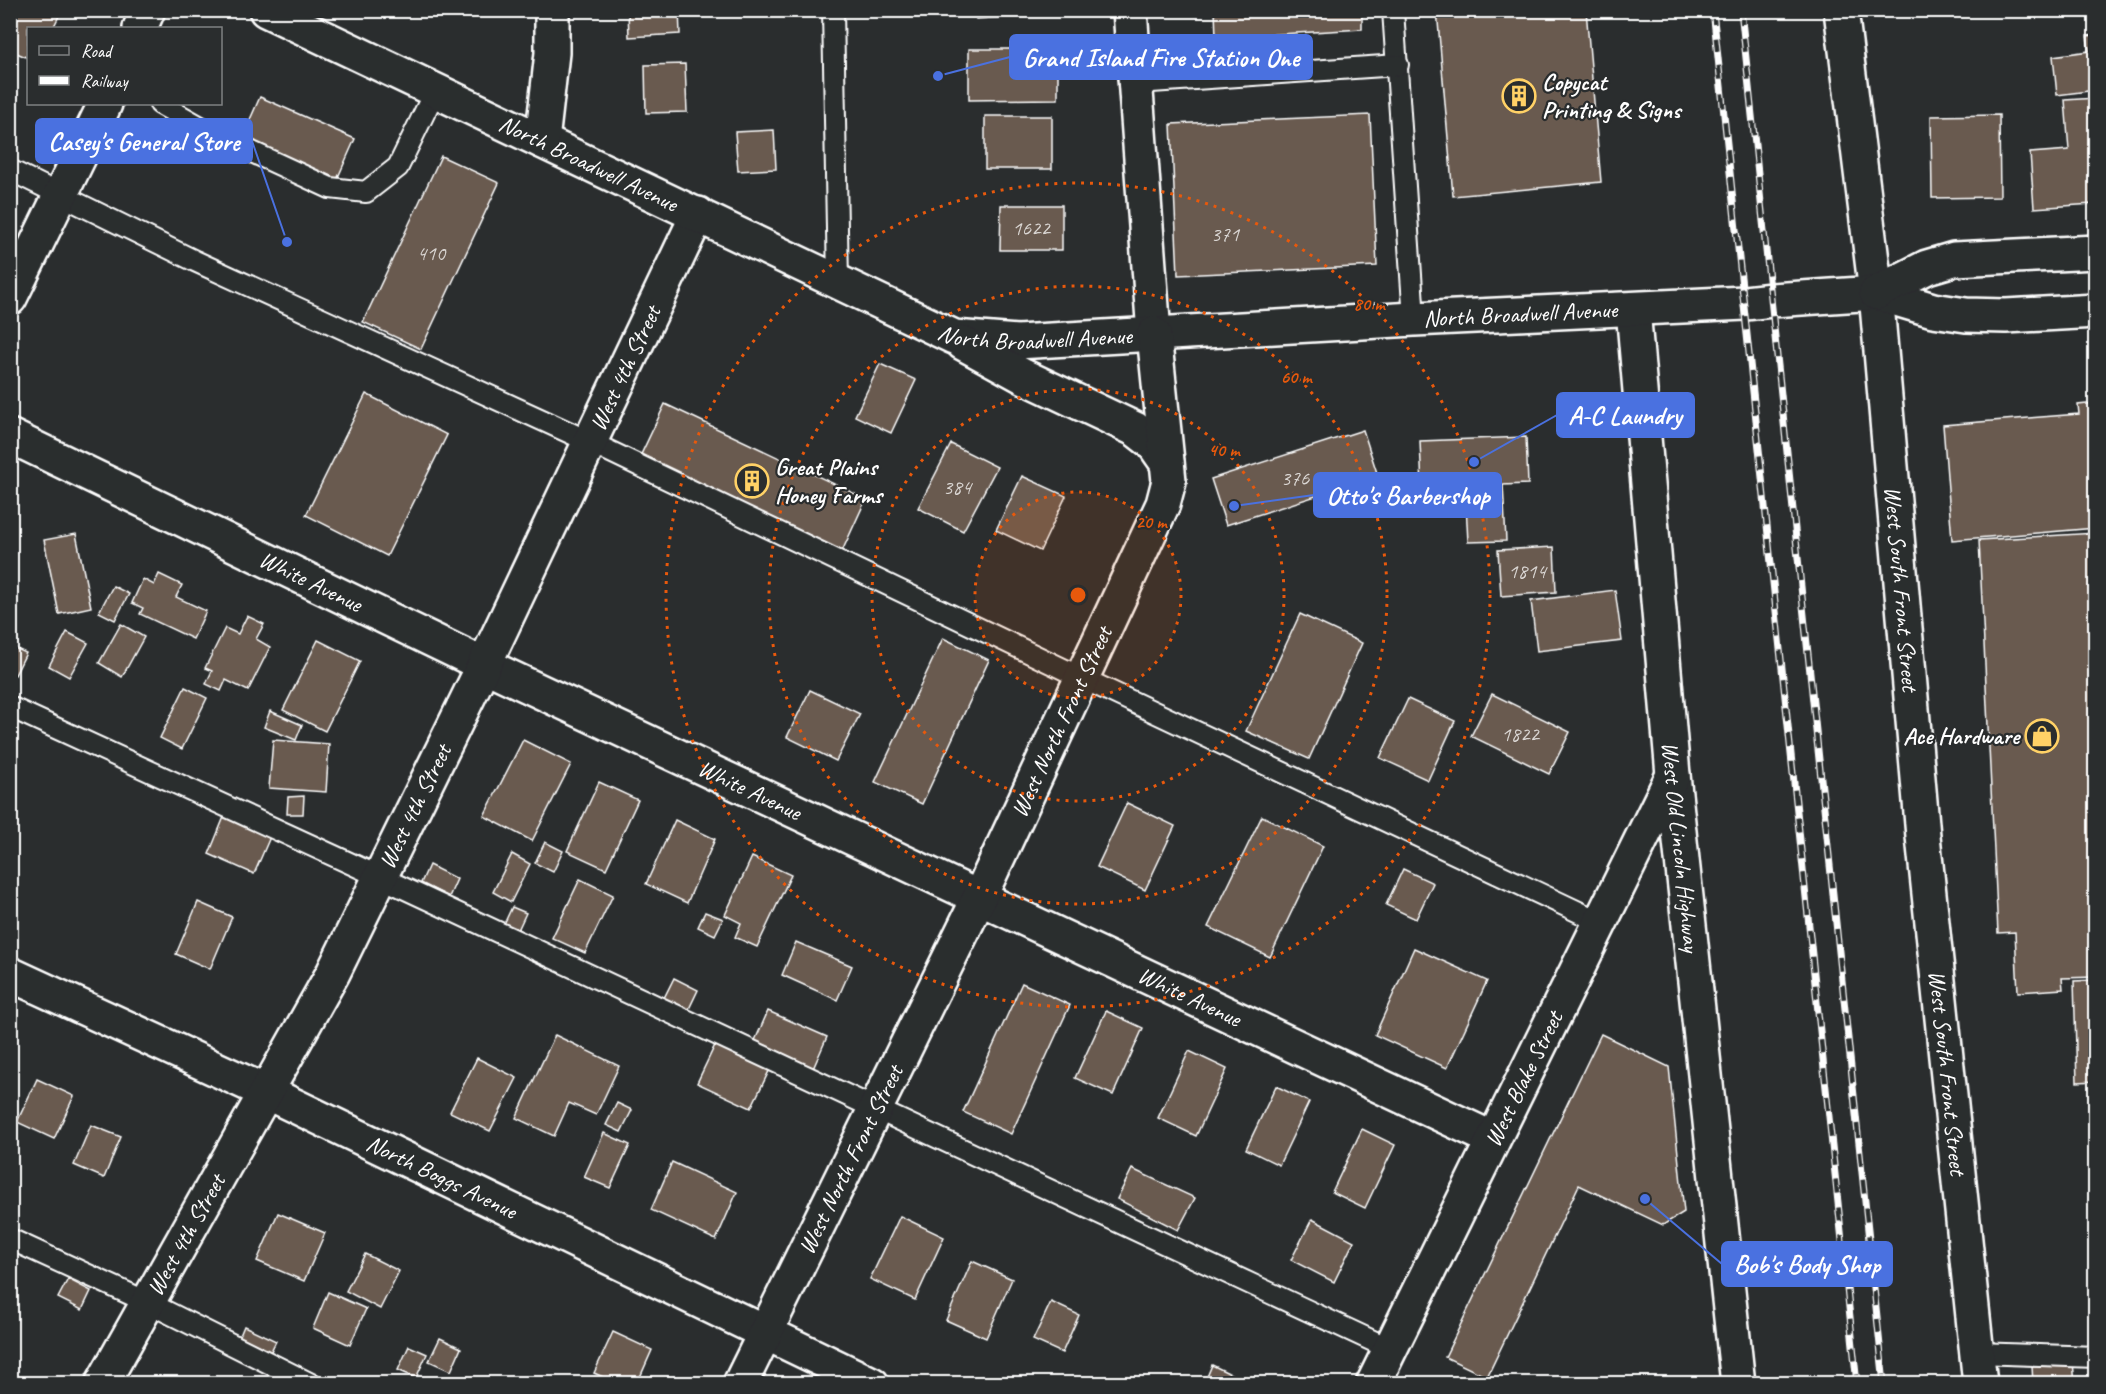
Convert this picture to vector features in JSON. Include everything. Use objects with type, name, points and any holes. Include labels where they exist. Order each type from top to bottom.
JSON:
[{"type":"street","points":[[140,27],[148,10]]},
{"type":"street","name":"North Broadwell Avenue","points":[[266,10],[954,337],[1017,342],[1745,303],[1876,293],[1933,310],[1966,315],[2006,316],[2096,311]]},
{"type":"street","points":[[542,141],[552,53],[552,10]]},
{"type":"street","name":"West North Front Street","points":[[740,1383],[979,898],[1164,504],[1169,481],[1154,334],[1130,10]]},
{"type":"street","name":"West South Front Street","points":[[1841,10],[1876,293],[1923,836],[1979,1368]]},
{"type":"street","points":[[10,298],[105,105]]},
{"type":"street","name":"West 4th Street","points":[[102,1383],[333,973],[484,665],[698,214]]},
{"type":"street","name":"North Broadwell Avenue","points":[[1876,293],[1927,267],[1954,259],[2096,252]]},
{"type":"street","name":"West Old Lincoln Highway","points":[[1633,309],[1673,775],[1738,1383]]},
{"type":"street","points":[[954,337],[1023,376],[1135,429],[1154,443],[1167,463]]},
{"type":"street","name":"White Avenue","points":[[10,436],[484,665],[1493,1139]]},
{"type":"street","name":"West Blake Street","points":[[1373,1383],[1673,775]]},
{"type":"street","name":"North Boggs Avenue","points":[[10,974],[266,1092],[872,1383]]},
{"type":"lane","points":[[833,10],[837,283]]},
{"type":"lane","points":[[1393,10],[1414,319]]},
{"type":"lane","points":[[1137,83],[1398,65]]},
{"type":"lane","points":[[162,105],[213,134],[330,188],[366,192],[398,167],[435,91]]},
{"type":"lane","points":[[10,170],[195,261],[590,442],[1082,678],[1600,922]]},
{"type":"lane","points":[[10,707],[380,877],[1390,1349]]},
{"type":"lane","points":[[10,1239],[147,1302],[311,1383]]},
{"type":"lane","points":[[1979,1368],[2096,1357]]},
{"type":"building","points":[[10,10],[62,10],[54,27],[27,27],[27,58],[10,50]]},
{"type":"building","points":[[628,10],[679,10],[680,34],[629,37]]},
{"type":"building","points":[[975,10],[1048,10],[1049,15],[976,19]]},
{"type":"building","points":[[1215,10],[1362,10],[1362,29],[1216,38]]},
{"type":"building","name":"Copycat Printing & Signs","points":[[1437,10],[1586,10],[1601,182],[1453,196]]},
{"type":"building","points":[[2096,35],[2096,90],[2057,95],[2053,56],[2089,51],[2087,36]]},
{"type":"building","points":[[969,49],[1058,49],[1058,99],[969,100]]},
{"type":"building","points":[[685,64],[687,112],[646,113],[645,65]]},
{"type":"building","points":[[260,97],[355,139],[335,184],[241,140]]},
{"type":"building","points":[[2096,98],[2096,149],[2089,149],[2093,204],[2034,208],[2030,153],[2069,150],[2065,100]]},
{"type":"building","points":[[1370,115],[1377,266],[1178,275],[1171,124]]},
{"type":"building","points":[[1999,115],[2000,197],[1932,198],[1931,116]]},
{"type":"building","points":[[985,116],[1052,116],[1052,169],[985,169]]},
{"type":"building","points":[[774,130],[776,169],[738,171],[735,132]]},
{"type":"building","points":[[441,156],[499,183],[421,349],[363,322]]},
{"type":"building","points":[[1001,205],[1062,205],[1062,250],[1000,250]]},
{"type":"building","points":[[880,364],[916,380],[891,433],[855,416]]},
{"type":"building","points":[[366,394],[447,435],[387,556],[306,515]]},
{"type":"building","points":[[2096,403],[2096,528],[1952,540],[1943,425],[2079,414],[2078,405]]},
{"type":"building","name":"Great Plains Honey Farms","points":[[665,404],[866,499],[839,558],[637,463]]},
{"type":"building","points":[[1363,430],[1378,476],[1226,525],[1211,479]]},
{"type":"building","points":[[1526,437],[1528,484],[1422,488],[1420,441]]},
{"type":"building","points":[[951,444],[997,467],[963,531],[918,508]]},
{"type":"building","points":[[1022,476],[1066,496],[1040,551],[996,530]]},
{"type":"building","points":[[1503,484],[1506,541],[1468,542],[1465,486]]},
{"type":"building","name":"Ace Hardware","points":[[2096,533],[2096,977],[2062,978],[2063,989],[2018,992],[2015,932],[1998,933],[1979,540]]},
{"type":"building","points":[[76,534],[91,607],[59,614],[44,540]]},
{"type":"building","points":[[1554,547],[1556,592],[1501,596],[1498,550]]},
{"type":"building","points":[[159,574],[182,585],[176,597],[206,611],[193,639],[140,614],[143,608],[132,603],[143,579],[154,585]]},
{"type":"building","points":[[113,586],[129,594],[115,620],[99,612]]},
{"type":"building","points":[[1615,590],[1622,641],[1537,651],[1531,601]]},
{"type":"building","points":[[1300,614],[1362,643],[1309,759],[1246,731]]},
{"type":"building","points":[[247,616],[264,624],[256,639],[270,647],[248,691],[226,680],[221,691],[206,684],[212,671],[205,668],[225,628],[238,634]]},
{"type":"building","points":[[121,624],[144,637],[122,677],[99,663]]},
{"type":"building","points":[[67,632],[88,643],[69,677],[49,666]]},
{"type":"building","points":[[943,638],[989,660],[922,804],[875,782]]},
{"type":"building","points":[[318,640],[360,661],[325,731],[283,710]]},
{"type":"building","points":[[10,646],[26,653],[15,675],[10,672]]},
{"type":"building","points":[[185,687],[207,698],[182,749],[160,738]]},
{"type":"building","points":[[810,690],[860,714],[836,761],[787,737]]},
{"type":"building","points":[[1492,694],[1570,732],[1549,774],[1471,736]]},
{"type":"building","points":[[1408,699],[1455,721],[1428,780],[1380,758]]},
{"type":"building","points":[[270,711],[302,725],[296,740],[264,727]]},
{"type":"building","points":[[273,740],[329,744],[326,792],[269,788]]},
{"type":"building","points":[[523,740],[571,764],[532,841],[484,816]]},
{"type":"building","points":[[599,782],[638,800],[606,869],[567,851]]},
{"type":"building","points":[[304,796],[303,814],[287,814],[288,797]]},
{"type":"building","points":[[1127,803],[1175,826],[1145,890],[1097,867]]},
{"type":"building","points":[[1262,816],[1323,846],[1270,957],[1208,927]]},
{"type":"building","points":[[224,817],[270,837],[254,874],[209,854]]},
{"type":"building","points":[[675,820],[715,839],[687,903],[646,884]]},
{"type":"building","points":[[545,842],[563,851],[553,872],[535,863]]},
{"type":"building","points":[[512,854],[530,864],[511,902],[493,892]]},
{"type":"building","points":[[752,857],[791,875],[757,947],[735,937],[741,923],[725,915]]},
{"type":"building","points":[[429,865],[457,879],[449,897],[421,883]]},
{"type":"building","points":[[1403,869],[1433,883],[1416,919],[1386,905]]},
{"type":"building","points":[[580,879],[613,895],[585,953],[552,938]]},
{"type":"building","points":[[198,902],[232,917],[210,969],[176,954]]},
{"type":"building","points":[[512,907],[526,913],[518,930],[504,924]]},
{"type":"building","points":[[705,912],[723,919],[715,935],[698,927]]},
{"type":"building","points":[[796,942],[852,966],[837,1000],[782,975]]},
{"type":"building","points":[[1414,948],[1487,981],[1447,1068],[1375,1035]]},
{"type":"building","points":[[674,978],[698,990],[687,1013],[663,1000]]},
{"type":"building","points":[[2096,980],[2096,1081],[2077,1082],[2074,981]]},
{"type":"building","points":[[1022,983],[1070,1005],[1011,1134],[963,1112]]},
{"type":"building","points":[[768,1011],[827,1037],[812,1071],[753,1045]]},
{"type":"building","points":[[1106,1011],[1143,1028],[1113,1095],[1075,1078]]},
{"type":"building","points":[[1601,1034],[1669,1067],[1684,1212],[1663,1225],[1579,1185],[1487,1377],[1445,1357]]},
{"type":"building","points":[[555,1035],[619,1066],[596,1115],[569,1103],[554,1136],[516,1118]]},
{"type":"building","points":[[716,1043],[770,1069],[751,1108],[697,1083]]},
{"type":"building","points":[[1189,1051],[1227,1069],[1196,1136],[1158,1118]]},
{"type":"building","points":[[477,1058],[517,1078],[490,1131],[450,1112]]},
{"type":"building","points":[[37,1079],[74,1096],[54,1139],[17,1122]]},
{"type":"building","points":[[1276,1086],[1309,1102],[1279,1165],[1246,1149]]},
{"type":"building","points":[[617,1103],[632,1110],[621,1132],[606,1125]]},
{"type":"building","points":[[91,1125],[121,1137],[104,1178],[74,1165]]},
{"type":"building","points":[[1362,1129],[1395,1145],[1365,1208],[1332,1192]]},
{"type":"building","points":[[604,1133],[630,1145],[610,1188],[584,1177]]},
{"type":"building","points":[[672,1162],[737,1192],[716,1240],[651,1210]]},
{"type":"building","points":[[1132,1169],[1195,1198],[1178,1230],[1117,1199]]},
{"type":"building","points":[[278,1213],[325,1233],[304,1281],[257,1261]]},
{"type":"building","points":[[900,1216],[944,1237],[915,1300],[870,1279]]},
{"type":"building","points":[[1312,1219],[1354,1241],[1334,1282],[1291,1260]]},
{"type":"building","points":[[365,1254],[399,1271],[380,1309],[346,1291]]},
{"type":"building","points":[[972,1261],[1012,1279],[986,1338],[946,1320]]},
{"type":"building","points":[[68,1279],[91,1291],[82,1310],[58,1298]]},
{"type":"building","points":[[328,1292],[366,1309],[350,1345],[313,1328]]},
{"type":"building","points":[[1051,1302],[1079,1315],[1062,1353],[1033,1340]]},
{"type":"building","points":[[244,1326],[276,1341],[267,1359],[236,1345]]},
{"type":"building","points":[[613,1332],[652,1350],[637,1384],[600,1384],[603,1377],[594,1373]]},
{"type":"building","points":[[440,1338],[461,1348],[451,1371],[429,1361]]},
{"type":"building","points":[[409,1346],[427,1354],[416,1378],[398,1370]]},
{"type":"building","points":[[2073,1362],[2075,1384],[2033,1384],[2032,1366]]},
{"type":"building","points":[[1212,1365],[1251,1384],[1204,1384]]},
{"type":"railway","points":[[1713,10],[1857,1384]]},
{"type":"railway","points":[[1741,10],[1884,1384]]},
{"type":"place","name":"Grand Island Fire Station One","points":[[938,76]]},
{"type":"place","name":"Copycat Printing & Signs","points":[[1519,96]]},
{"type":"place","name":"Casey's General Store","points":[[287,242]]},
{"type":"place","name":"A-C Laundry","points":[[1474,462]]},
{"type":"place","name":"Great Plains Honey Farms","points":[[752,481]]},
{"type":"place","name":"Otto's Barbershop","points":[[1234,506]]},
{"type":"place","name":"Ace Hardware","points":[[2042,736]]},
{"type":"place","name":"Bob's Body Shop","points":[[1645,1199]]}]
